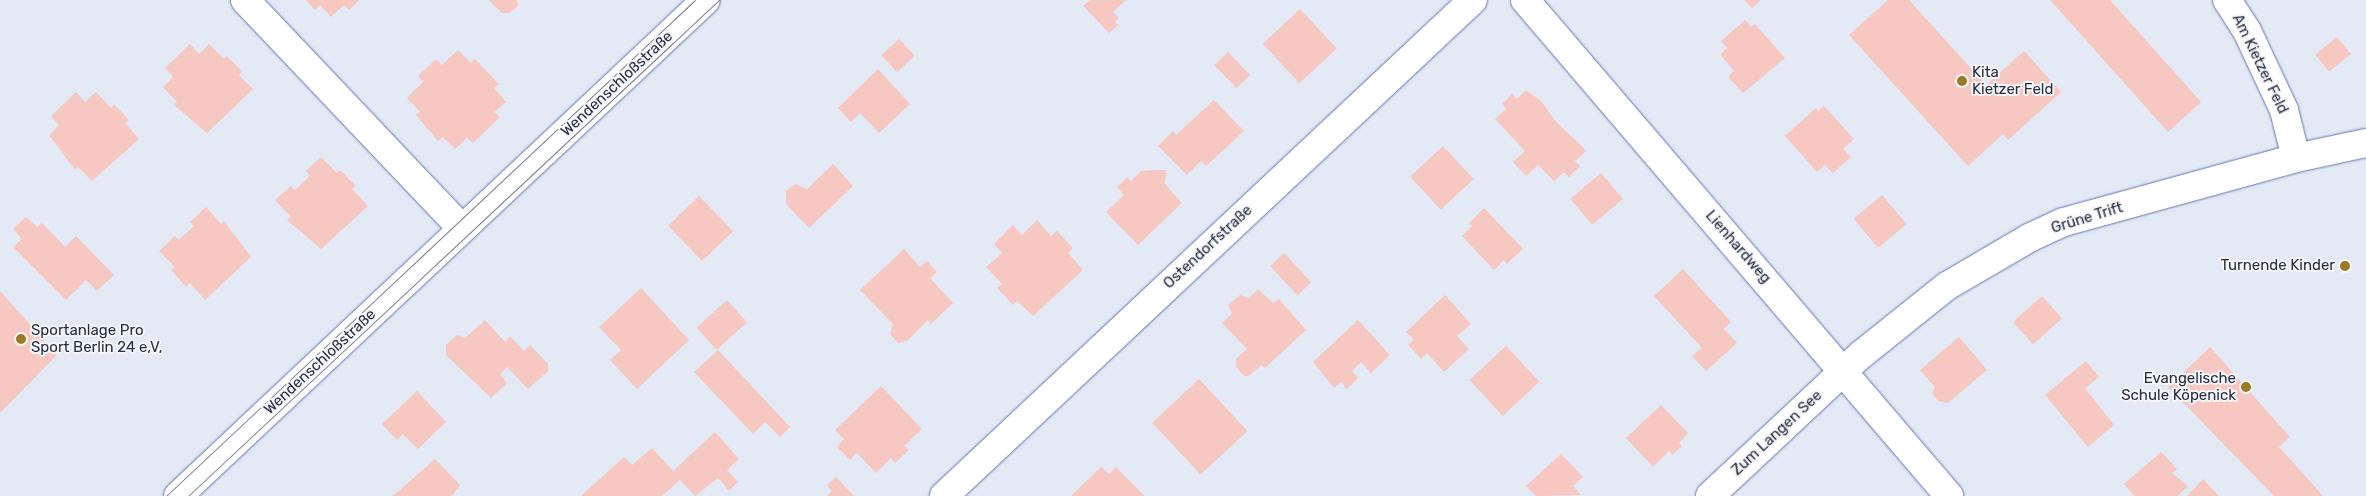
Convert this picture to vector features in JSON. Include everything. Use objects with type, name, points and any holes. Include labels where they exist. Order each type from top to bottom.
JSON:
[{"type":"street","points":[[245,0],[462,229]]},
{"type":"street","name":"Wendenschloßstraße","points":[[178,496],[706,0]]},
{"type":"street","name":"Ostendorfstraße","points":[[944,496],[1473,0]]},
{"type":"street","name":"Lienhardweg","points":[[1525,0],[1845,370],[1949,496]]},
{"type":"street","name":"Am Kietzer Feld","points":[[2227,0],[2247,31],[2284,110],[2296,158]]},
{"type":"street","name":"Grüne Trift","points":[[1845,370],[1947,286],[2029,238],[2064,222],[2296,158],[2366,143]]},
{"type":"street","name":"Zum Langen See","points":[[1710,496],[1845,370]]},
{"type":"building","points":[[306,0],[359,0],[349,10],[344,5],[331,17],[320,5],[315,10]]},
{"type":"building","points":[[489,0],[517,0],[518,6],[510,13],[502,13]]},
{"type":"building","points":[[1090,0],[1126,0],[1113,12],[1119,18],[1115,22],[1118,25],[1109,33],[1083,6]]},
{"type":"building","points":[[1744,0],[1761,0],[1752,8]]},
{"type":"building","points":[[1888,0],[1909,0],[1986,85],[2024,51],[2061,92],[2008,140],[2003,134],[1968,166],[1849,35]]},
{"type":"building","points":[[2050,0],[2110,0],[2201,102],[2168,132]]},
{"type":"building","points":[[1300,9],[1337,48],[1300,83],[1263,44]]},
{"type":"building","points":[[1745,20],[1751,27],[1755,24],[1785,58],[1743,93],[1728,77],[1734,71],[1720,54],[1727,48],[1721,41]]},
{"type":"building","points":[[2337,37],[2351,54],[2329,72],[2315,55]]},
{"type":"building","points":[[899,39],[915,56],[897,72],[881,55]]},
{"type":"building","points":[[190,44],[199,54],[209,44],[224,59],[227,56],[242,71],[239,75],[253,89],[207,133],[174,105],[177,102],[163,87],[173,77],[165,68]]},
{"type":"building","points":[[458,50],[471,63],[475,59],[499,84],[494,88],[506,102],[494,112],[500,117],[473,143],[467,138],[455,149],[443,137],[438,141],[416,115],[420,112],[407,98],[423,82],[418,76],[436,59],[442,65]]},
{"type":"building","points":[[1228,52],[1250,75],[1237,88],[1214,65]]},
{"type":"building","points":[[878,69],[910,104],[879,133],[860,113],[851,122],[838,108]]},
{"type":"building","points":[[1526,90],[1541,101],[1556,122],[1586,151],[1575,161],[1580,166],[1569,177],[1564,172],[1554,181],[1538,165],[1526,176],[1513,162],[1525,151],[1495,119],[1506,109],[1502,104],[1512,94],[1517,99]]},
{"type":"building","points":[[76,92],[85,102],[96,92],[111,108],[114,104],[129,120],[125,123],[139,139],[92,181],[78,167],[75,170],[49,135],[59,125],[51,116]]},
{"type":"building","points":[[1214,100],[1244,131],[1206,166],[1201,161],[1187,175],[1158,146],[1173,131],[1176,135]]},
{"type":"building","points":[[1824,106],[1854,139],[1843,149],[1851,157],[1833,173],[1825,165],[1817,172],[1785,136],[1816,108],[1818,111]]},
{"type":"building","points":[[1443,146],[1474,179],[1441,210],[1410,177]]},
{"type":"building","points":[[321,157],[337,173],[340,170],[356,186],[352,189],[368,206],[321,249],[287,220],[291,217],[275,200],[291,186],[295,190],[310,176],[306,171]]},
{"type":"building","points":[[833,164],[853,186],[809,228],[786,204],[786,191],[796,184],[807,189]]},
{"type":"building","points":[[1166,170],[1165,184],[1182,203],[1138,245],[1106,212],[1124,195],[1117,187],[1127,177],[1131,181],[1141,171]]},
{"type":"building","points":[[1601,173],[1623,199],[1592,225],[1570,199]]},
{"type":"building","points":[[1882,195],[1906,224],[1878,248],[1854,219]]},
{"type":"building","points":[[699,196],[733,231],[702,261],[668,226]]},
{"type":"building","points":[[206,207],[221,224],[224,221],[251,257],[205,300],[190,283],[186,287],[171,270],[175,267],[159,251],[175,236],[179,240],[194,226],[190,222]]},
{"type":"building","points":[[1484,208],[1523,249],[1507,264],[1504,260],[1494,270],[1462,236],[1472,226],[1469,223]]},
{"type":"building","points":[[26,217],[37,227],[42,223],[65,247],[76,236],[114,275],[97,291],[86,280],[66,300],[13,247],[22,239],[13,229]]},
{"type":"building","points":[[1037,220],[1051,236],[1057,231],[1073,248],[1068,253],[1083,270],[1033,316],[1017,301],[1013,305],[997,288],[1002,284],[986,267],[1002,253],[994,244],[1013,225],[1022,235]]},
{"type":"building","points":[[904,249],[920,267],[927,261],[937,272],[930,278],[953,303],[931,324],[928,320],[907,341],[898,343],[890,334],[893,324],[860,290]]},
{"type":"building","points":[[1284,253],[1311,282],[1297,295],[1270,266]]},
{"type":"building","points":[[1683,269],[1731,322],[1724,329],[1737,343],[1706,371],[1692,356],[1702,348],[1654,296]]},
{"type":"building","points":[[641,288],[689,340],[637,389],[610,360],[621,350],[599,327]]},
{"type":"building","points":[[1258,289],[1273,303],[1279,299],[1306,330],[1265,368],[1261,365],[1249,376],[1244,376],[1236,367],[1236,359],[1247,349],[1222,323],[1232,314],[1228,305],[1240,295],[1249,298]]},
{"type":"building","name":"Sportanlage Pro Sport Berlin 24 e,V,","points":[[0,291],[57,355],[0,413]]},
{"type":"building","points":[[1445,295],[1471,324],[1457,336],[1469,349],[1444,372],[1427,353],[1421,359],[1408,345],[1414,340],[1406,332]]},
{"type":"building","points":[[2042,296],[2062,318],[2033,344],[2013,322]]},
{"type":"building","points":[[727,300],[747,322],[717,350],[697,327]]},
{"type":"building","points":[[485,320],[505,342],[510,336],[524,351],[530,345],[548,364],[548,371],[528,389],[507,367],[500,374],[507,383],[491,398],[446,355],[446,345],[457,335],[465,338]]},
{"type":"building","points":[[1358,320],[1390,355],[1371,373],[1361,362],[1352,371],[1358,378],[1347,389],[1341,382],[1334,388],[1313,362]]},
{"type":"building","points":[[1959,337],[1987,370],[1948,403],[1938,401],[1932,393],[1935,387],[1920,370]]},
{"type":"building","points":[[1506,346],[1539,382],[1503,416],[1469,380]]},
{"type":"building","points":[[2210,347],[2290,437],[2279,447],[2323,496],[2274,496],[2168,387]]},
{"type":"building","points":[[718,350],[790,427],[780,437],[765,422],[753,434],[694,372]]},
{"type":"building","points":[[2086,361],[2099,377],[2085,388],[2114,425],[2088,447],[2045,395]]},
{"type":"building","points":[[1199,379],[1247,431],[1201,475],[1152,423]]},
{"type":"building","points":[[881,386],[922,429],[904,446],[909,450],[895,463],[891,458],[876,473],[857,453],[850,460],[837,447],[844,439],[835,430]]},
{"type":"building","points":[[417,391],[446,422],[418,449],[403,434],[397,440],[382,424]]},
{"type":"building","points":[[1661,405],[1688,433],[1679,443],[1682,446],[1672,455],[1669,451],[1653,467],[1626,438]]},
{"type":"building","points":[[715,432],[739,459],[727,470],[738,482],[729,491],[718,478],[695,496],[680,480],[662,496],[581,496],[624,457],[632,465],[652,448],[673,471]]},
{"type":"building","points":[[2161,452],[2177,469],[2172,473],[2188,486],[2178,496],[2134,496],[2124,484]]},
{"type":"building","points":[[1561,454],[1583,477],[1573,486],[1581,495],[1536,496],[1526,486]]},
{"type":"building","points":[[435,459],[460,485],[452,496],[393,496]]},
{"type":"building","points":[[1101,467],[1109,474],[1116,467],[1145,496],[1071,496]]},
{"type":"building","points":[[836,477],[854,496],[827,496],[832,491],[827,485]]},
{"type":"building","points":[[2203,479],[2219,496],[2187,496]]},
{"type":"tram line","points":[[166,496],[695,0]]},
{"type":"tram line","points":[[188,496],[719,0]]},
{"type":"place","name":"Kita Kietzer Feld","points":[[1962,81]]},
{"type":"place","name":"Turnende Kinder","points":[[2345,266]]},
{"type":"place","name":"Sportanlage Pro Sport Berlin 24 e,V,","points":[[21,339]]},
{"type":"place","name":"Evangelische Schule Köpenick","points":[[2246,387]]}]
